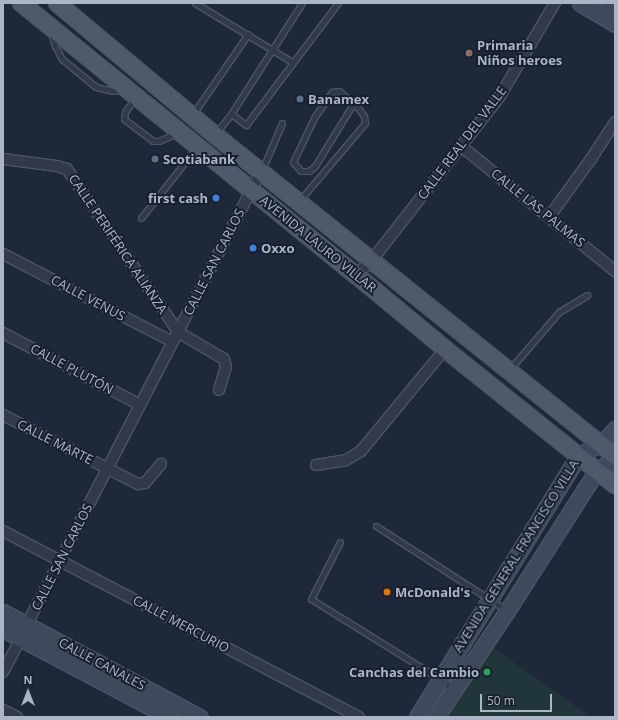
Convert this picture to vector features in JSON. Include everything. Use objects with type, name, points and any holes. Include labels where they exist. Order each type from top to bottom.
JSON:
[{"type":"main road","name":"AVENIDA LAURO VILLAR","points":[[21,3],[180,131],[445,349],[579,455],[615,486]]},
{"type":"main road","name":"AVENIDA LAURO VILLAR","points":[[57,3],[107,43],[215,135],[601,444],[615,457]]},
{"type":"main road","points":[[580,3],[615,24]]},
{"type":"main road","points":[[608,3],[615,7]]},
{"type":"main road","points":[[91,60],[107,43]]},
{"type":"main road","name":"AVENIDA GENERAL FRANCISCO VILLA","points":[[417,717],[579,455],[601,444],[615,429]]},
{"type":"main road","name":"AVENIDA GENERAL FRANCISCO VILLA","points":[[436,717],[453,689],[507,611],[597,470],[615,457]]},
{"type":"main road","name":"CALLE CANALES","points":[[3,612],[24,631],[169,717]]},
{"type":"main road","name":"CALLE CANALES","points":[[3,629],[24,631],[200,717]]},
{"type":"street","name":"CALLE REAL DEL VALLE","points":[[356,275],[372,260],[500,96],[555,3]]},
{"type":"street","points":[[549,217],[591,159],[615,122]]},
{"type":"street","name":"CALLE LAS PALMAS","points":[[461,146],[615,271]]},
{"type":"street","name":"CALLE PERIFÉRICA ALIANZA","points":[[3,159],[57,166],[66,169],[178,332]]},
{"type":"street","name":"CALLE SAN CARLOS","points":[[3,672],[261,171]]},
{"type":"street","name":"CALLE VENUS","points":[[3,254],[173,342]]},
{"type":"street","points":[[178,332],[224,359],[226,367],[219,390]]},
{"type":"street","name":"CALLE PLUTÓN","points":[[3,333],[140,405]]},
{"type":"street","points":[[316,465],[346,460],[361,451],[445,349]]},
{"type":"street","name":"CALLE MARTE","points":[[3,415],[107,469]]},
{"type":"street","points":[[107,469],[138,484],[145,483],[161,464]]},
{"type":"street","name":"CALLE MERCURIO","points":[[3,531],[358,717]]},
{"type":"street","points":[[3,710],[17,717]]},
{"type":"lane","points":[[195,3],[292,62]]},
{"type":"lane","points":[[215,135],[231,114],[302,3]]},
{"type":"lane","points":[[231,114],[246,125],[292,62],[338,3]]},
{"type":"lane","points":[[50,26],[55,46],[62,59],[96,87],[131,93],[124,120],[153,141],[160,141],[180,131]]},
{"type":"lane","points":[[192,115],[248,34]]},
{"type":"lane","points":[[299,201],[364,123],[364,116],[353,104],[340,91],[332,92],[315,116],[293,162],[302,171],[309,171],[315,166],[353,104]]},
{"type":"lane","points":[[261,171],[282,122]]},
{"type":"lane","points":[[141,218],[198,146]]},
{"type":"lane","points":[[508,370],[559,312],[587,294]]},
{"type":"lane","points":[[376,526],[507,611]]},
{"type":"lane","points":[[340,542],[312,599],[440,679],[453,689]]},
{"type":"green space","name":"Canchas del Cambio","points":[[485,642],[591,717],[436,717]]},
{"type":"place","name":"Primaria Niños heroes","points":[[469,53]]},
{"type":"place","name":"Banamex","points":[[300,99]]},
{"type":"place","name":"Scotiabank","points":[[155,159]]},
{"type":"place","name":"first cash","points":[[216,198]]},
{"type":"place","name":"Oxxo","points":[[253,248]]},
{"type":"place","name":"McDonald's","points":[[387,592]]},
{"type":"place","name":"Canchas del Cambio","points":[[487,672]]}]
